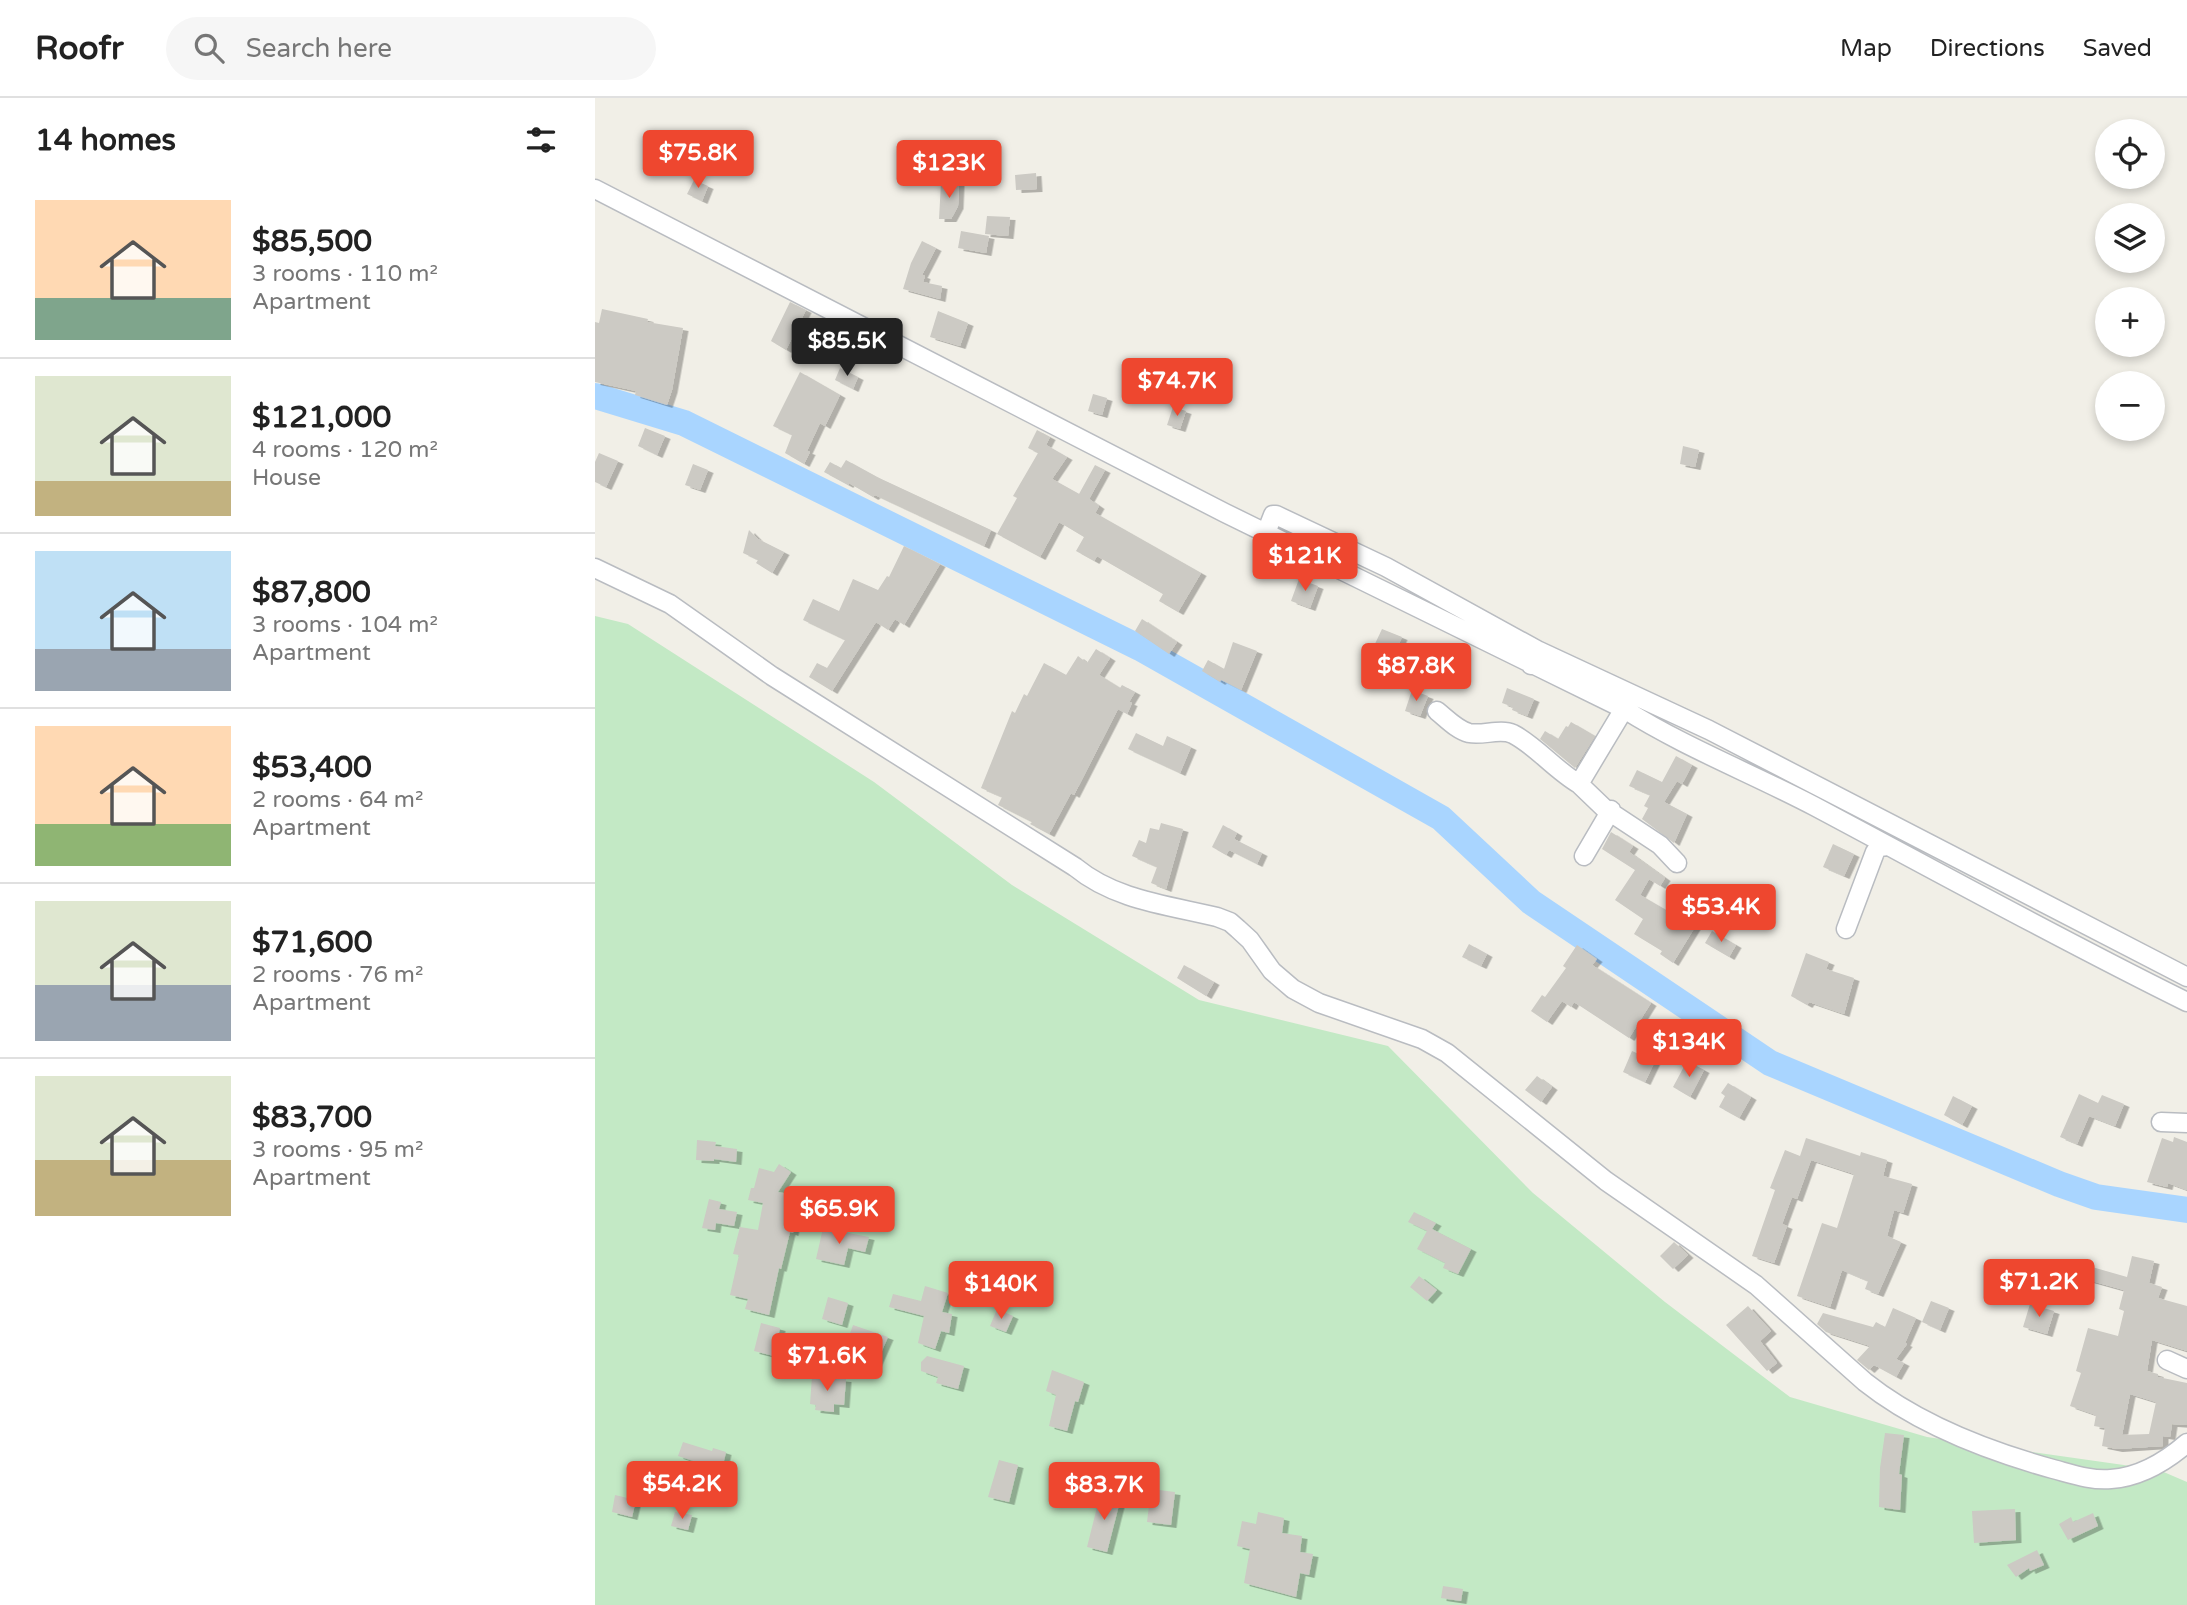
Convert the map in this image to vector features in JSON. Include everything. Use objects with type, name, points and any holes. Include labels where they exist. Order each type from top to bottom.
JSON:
[{"type":"street","points":[[595,189],[1652,715],[1790,794],[2041,928],[2187,1002]]},
{"type":"street","points":[[595,568],[670,604],[772,676],[1063,860],[1098,885],[1125,895],[1230,922],[1249,940],[1272,971],[1293,989],[1319,1003],[1433,1043],[1606,1181],[1756,1284],[1879,1394],[1916,1416],[2001,1453],[2070,1474],[2099,1479],[2124,1477],[2147,1470],[2187,1443]]},
{"type":"street","points":[[1534,658],[1624,709],[1709,730],[2187,977]]},
{"type":"street","points":[[1579,784],[1624,709]]},
{"type":"street","points":[[1437,711],[1471,733],[1515,734],[1605,808],[1660,845],[1677,863]]},
{"type":"street","points":[[1584,856],[1611,810]]},
{"type":"street","points":[[1846,929],[1875,852],[1879,847],[1888,846]]},
{"type":"street","points":[[2161,1122],[2187,1123]]},
{"type":"street","points":[[2167,1360],[2187,1369]]},
{"type":"green space","points":[[595,616],[628,624],[874,782],[1012,885],[1199,1000],[1388,1046],[1533,1193],[1665,1302],[1790,1397],[1927,1437],[2159,1470],[2187,1482],[2187,1605],[595,1605]]},
{"type":"building","points":[[1036,173],[1037,189],[1016,190],[1015,175]]},
{"type":"building","points":[[694,180],[708,186],[702,201],[687,194]]},
{"type":"building","points":[[941,182],[959,183],[958,206],[951,219],[939,219]]},
{"type":"building","points":[[987,216],[1010,217],[1008,236],[985,234]]},
{"type":"building","points":[[961,231],[989,236],[986,253],[958,248]]},
{"type":"building","points":[[922,241],[936,248],[922,275],[925,276],[923,282],[942,286],[940,299],[903,289],[911,263]]},
{"type":"building","points":[[790,302],[806,310],[786,350],[771,341]]},
{"type":"building","points":[[602,309],[648,319],[647,322],[683,328],[667,405],[635,395],[636,391],[595,382],[595,322],[599,323]]},
{"type":"building","points":[[938,311],[968,323],[960,346],[930,337]]},
{"type":"building","points":[[840,368],[858,377],[853,389],[835,380]]},
{"type":"building","points":[[800,372],[840,395],[825,426],[820,423],[804,464],[785,453],[792,435],[773,426]]},
{"type":"building","points":[[1093,394],[1107,398],[1102,415],[1088,411]]},
{"type":"building","points":[[1173,407],[1186,411],[1180,429],[1167,425]]},
{"type":"building","points":[[645,428],[665,436],[657,455],[638,446]]},
{"type":"building","points":[[1037,430],[1050,437],[1046,445],[1067,457],[1052,479],[1079,494],[1095,465],[1105,470],[1089,499],[1099,506],[1095,513],[1201,573],[1178,612],[1159,601],[1163,594],[1097,556],[1094,561],[1076,551],[1084,537],[1059,522],[1040,557],[997,534],[1017,498],[1013,496],[1038,453],[1028,448]]},
{"type":"building","points":[[1683,446],[1699,450],[1695,467],[1680,464]]},
{"type":"building","points":[[599,453],[618,461],[606,487],[595,482],[595,462]]},
{"type":"building","points":[[846,460],[991,530],[984,546],[875,495],[873,497],[824,472],[830,462],[841,468]]},
{"type":"building","points":[[693,464],[708,470],[700,490],[685,485]]},
{"type":"building","points":[[749,530],[758,539],[784,552],[772,573],[756,563],[758,560],[743,553]]},
{"type":"building","points":[[904,546],[940,564],[904,625],[895,619],[888,630],[876,622],[832,691],[809,677],[817,663],[827,668],[845,640],[803,620],[813,599],[839,611],[853,579],[878,590],[887,576],[889,577]]},
{"type":"building","points":[[1299,579],[1318,586],[1310,608],[1291,601]]},
{"type":"building","points":[[1142,619],[1177,642],[1169,654],[1135,631]]},
{"type":"building","points":[[1382,629],[1402,637],[1393,657],[1373,648]]},
{"type":"building","points":[[1233,642],[1257,651],[1241,690],[1202,671],[1208,660],[1224,669]]},
{"type":"building","points":[[1096,649],[1110,658],[1099,675],[1120,688],[1122,685],[1135,692],[1129,702],[1132,703],[1127,714],[1118,709],[1074,795],[1071,793],[1049,834],[998,805],[1002,797],[981,788],[1012,711],[1015,713],[1024,694],[1027,696],[1044,663],[1066,675],[1078,656],[1087,663]]},
{"type":"building","points":[[1507,688],[1534,699],[1527,716],[1502,703]]},
{"type":"building","points":[[1412,690],[1428,696],[1420,716],[1405,711]]},
{"type":"building","points":[[1571,722],[1595,736],[1575,768],[1540,739],[1545,731],[1558,739]]},
{"type":"building","points":[[1136,733],[1163,746],[1167,736],[1191,747],[1180,773],[1128,749]]},
{"type":"building","points":[[1676,756],[1692,765],[1682,784],[1677,781],[1664,802],[1687,814],[1674,843],[1642,819],[1648,808],[1644,806],[1650,795],[1629,786],[1637,770],[1662,782]]},
{"type":"building","points":[[1161,823],[1183,829],[1166,889],[1151,883],[1157,867],[1132,856],[1139,840],[1146,843],[1150,828],[1159,830]]},
{"type":"building","points":[[1223,825],[1237,833],[1234,839],[1262,853],[1257,864],[1229,850],[1226,855],[1212,847]]},
{"type":"building","points":[[1611,832],[1633,846],[1629,852],[1665,878],[1660,886],[1649,879],[1640,895],[1695,927],[1673,963],[1660,954],[1662,951],[1634,934],[1643,919],[1615,900],[1635,870],[1602,849]]},
{"type":"building","points":[[1833,844],[1854,854],[1844,876],[1823,867]]},
{"type":"building","points":[[1712,931],[1736,945],[1729,957],[1705,943]]},
{"type":"building","points":[[1469,944],[1487,954],[1481,966],[1462,957]]},
{"type":"building","points":[[1577,945],[1597,959],[1592,965],[1651,1003],[1629,1038],[1574,1002],[1571,1007],[1562,1001],[1547,1022],[1531,1011],[1566,968],[1563,966]]},
{"type":"building","points":[[1806,953],[1829,962],[1826,969],[1854,978],[1844,1014],[1809,1002],[1807,1005],[1791,996]]},
{"type":"building","points":[[1184,965],[1214,982],[1206,996],[1177,978]]},
{"type":"building","points":[[1632,1051],[1655,1061],[1645,1082],[1623,1072]]},
{"type":"building","points":[[1687,1061],[1704,1070],[1690,1097],[1673,1087]]},
{"type":"building","points":[[1537,1076],[1552,1087],[1541,1102],[1525,1090]]},
{"type":"building","points":[[1728,1083],[1751,1097],[1739,1118],[1719,1107],[1725,1096],[1721,1093]]},
{"type":"building","points":[[2079,1094],[2098,1103],[2102,1095],[2124,1104],[2115,1126],[2089,1116],[2077,1144],[2060,1137]]},
{"type":"building","points":[[1953,1096],[1972,1106],[1962,1125],[1944,1115]]},
{"type":"building","points":[[2174,1137],[2187,1142],[2187,1190],[2168,1183],[2167,1187],[2147,1182],[2162,1138],[2173,1142]]},
{"type":"building","points":[[1806,1138],[1860,1156],[1861,1152],[1887,1160],[1883,1176],[1912,1184],[1903,1213],[1894,1210],[1887,1236],[1901,1242],[1878,1294],[1865,1289],[1868,1281],[1842,1270],[1830,1307],[1797,1296],[1822,1223],[1837,1228],[1854,1174],[1811,1160],[1797,1199],[1792,1197],[1782,1224],[1787,1226],[1774,1263],[1752,1256],[1775,1190],[1770,1188],[1785,1150],[1800,1156]]},
{"type":"building","points":[[697,1140],[716,1142],[715,1146],[737,1149],[736,1162],[696,1160]]},
{"type":"building","points":[[779,1164],[791,1172],[778,1192],[800,1196],[793,1233],[790,1232],[781,1269],[779,1268],[769,1315],[745,1309],[748,1299],[730,1295],[739,1255],[733,1254],[740,1227],[758,1230],[763,1203],[748,1200],[751,1188],[754,1188],[759,1168],[774,1172]]},
{"type":"building","points":[[709,1199],[721,1202],[719,1209],[737,1212],[734,1226],[716,1223],[715,1230],[702,1228]]},
{"type":"building","points":[[1414,1212],[1436,1223],[1432,1229],[1471,1249],[1458,1274],[1443,1268],[1445,1263],[1417,1249],[1427,1231],[1408,1222]]},
{"type":"building","points":[[823,1228],[869,1237],[865,1252],[848,1248],[844,1265],[816,1259]]},
{"type":"building","points":[[1674,1242],[1688,1255],[1673,1269],[1660,1256]]},
{"type":"building","points":[[2132,1256],[2154,1261],[2149,1283],[2162,1287],[2158,1298],[2187,1306],[2187,1351],[2152,1340],[2147,1371],[2158,1374],[2158,1377],[2187,1383],[2187,1425],[2172,1424],[2170,1437],[2163,1436],[2163,1446],[2117,1449],[2102,1446],[2105,1428],[2094,1426],[2096,1415],[2070,1406],[2081,1373],[2076,1371],[2088,1328],[2118,1336],[2124,1311],[2119,1309],[2124,1290],[2088,1280],[2092,1267],[2127,1277]],"holes":[[[2130,1394],[2156,1402],[2149,1434],[2122,1435]]]},
{"type":"building","points":[[1419,1276],[1437,1290],[1427,1301],[1410,1287]]},
{"type":"building","points":[[925,1286],[948,1293],[942,1312],[952,1314],[949,1333],[941,1331],[935,1349],[918,1343],[924,1316],[889,1307],[893,1294],[921,1301]]},
{"type":"building","points":[[828,1297],[848,1303],[842,1325],[822,1319]]},
{"type":"building","points":[[1931,1301],[1949,1308],[1940,1330],[1922,1322]]},
{"type":"building","points":[[2030,1304],[2054,1311],[2047,1334],[2023,1327]]},
{"type":"building","points":[[1748,1306],[1771,1331],[1760,1341],[1777,1363],[1767,1371],[1726,1325]]},
{"type":"building","points":[[1893,1308],[1916,1318],[1905,1343],[1907,1344],[1896,1359],[1904,1363],[1896,1377],[1874,1365],[1869,1370],[1857,1360],[1870,1346],[1826,1332],[1817,1324],[1823,1313],[1873,1327],[1876,1322],[1885,1327]]},
{"type":"building","points":[[997,1309],[1013,1316],[1006,1332],[990,1326]]},
{"type":"building","points":[[761,1323],[780,1328],[774,1356],[754,1351]]},
{"type":"building","points":[[853,1325],[888,1337],[873,1371],[841,1359]]},
{"type":"building","points":[[927,1356],[964,1366],[958,1389],[936,1383],[938,1377],[921,1371],[921,1362]]},
{"type":"building","points":[[1052,1370],[1084,1382],[1078,1402],[1075,1401],[1067,1431],[1049,1426],[1056,1395],[1046,1391]]},
{"type":"building","points":[[812,1376],[846,1379],[844,1405],[834,1404],[834,1412],[815,1410],[816,1405],[810,1404]]},
{"type":"building","points":[[1885,1433],[1904,1435],[1899,1474],[1902,1475],[1900,1510],[1879,1507],[1880,1468]]},
{"type":"building","points":[[683,1442],[712,1451],[713,1448],[726,1452],[720,1478],[707,1474],[709,1466],[678,1456]]},
{"type":"building","points":[[999,1460],[1018,1465],[1009,1502],[988,1497]]},
{"type":"building","points":[[1151,1489],[1175,1492],[1171,1525],[1147,1522]]},
{"type":"building","points":[[1101,1491],[1121,1497],[1107,1552],[1087,1547]]},
{"type":"building","points":[[615,1495],[636,1500],[632,1517],[612,1512]]},
{"type":"building","points":[[2015,1509],[2016,1540],[1974,1543],[1972,1511]]},
{"type":"building","points":[[675,1512],[692,1515],[688,1530],[671,1526]]},
{"type":"building","points":[[1258,1512],[1284,1518],[1282,1533],[1302,1536],[1300,1552],[1313,1554],[1309,1575],[1300,1573],[1296,1597],[1244,1583],[1250,1549],[1237,1546],[1242,1521],[1256,1524]]},
{"type":"building","points":[[2093,1513],[2098,1526],[2068,1540],[2059,1524],[2071,1517],[2073,1522]]},
{"type":"building","points":[[2037,1550],[2044,1565],[2030,1571],[2029,1568],[2016,1577],[2007,1565]]},
{"type":"building","points":[[1443,1586],[1463,1589],[1461,1601],[1441,1598]]},
{"type":"waterway","points":[[595,396],[684,423],[1140,648],[1441,818],[1531,902],[1770,1063],[2059,1184],[2096,1197],[2187,1210]]}]
